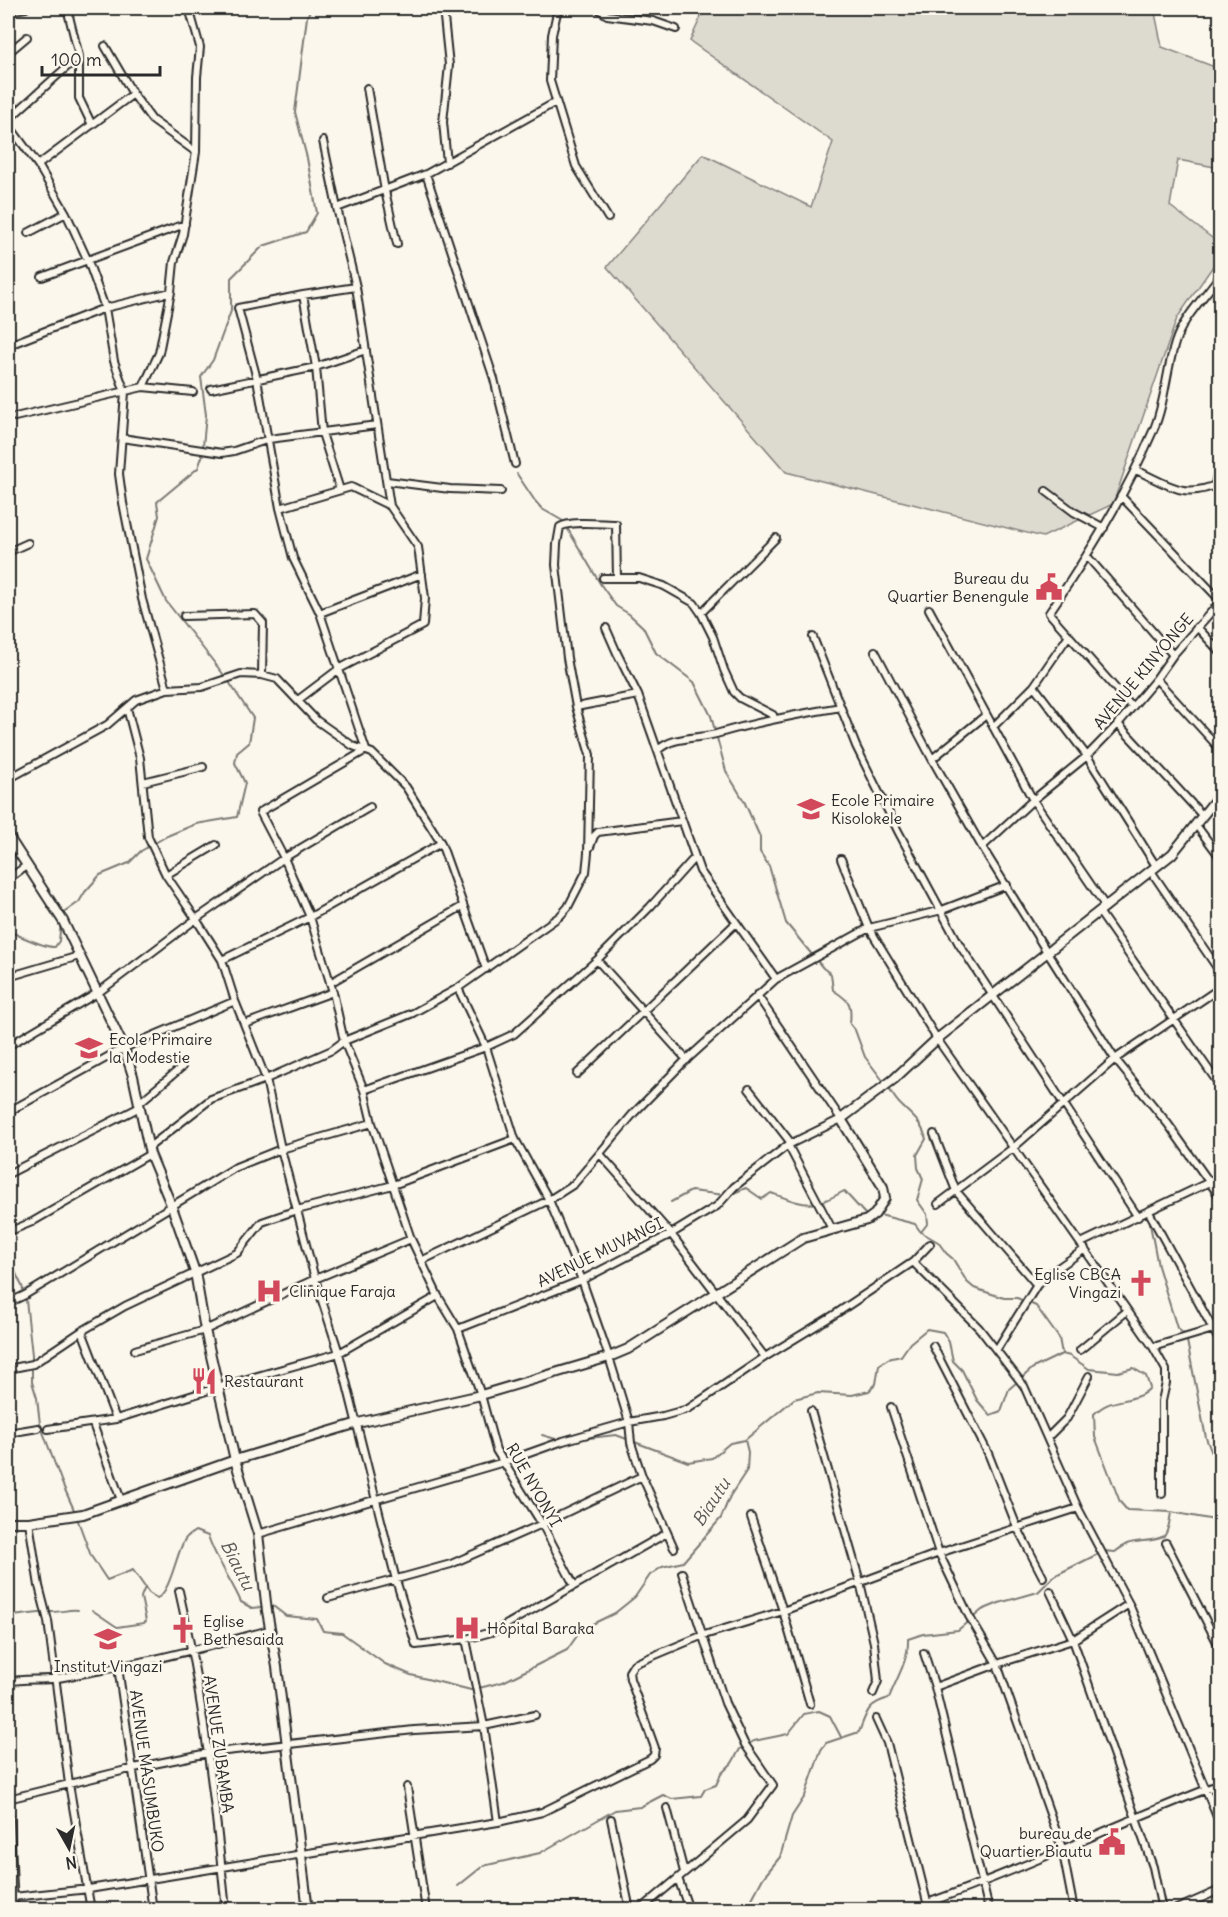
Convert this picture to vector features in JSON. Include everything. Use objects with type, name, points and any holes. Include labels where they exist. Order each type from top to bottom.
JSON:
[{"type":"street","points":[[8,11],[26,8]]},
{"type":"street","points":[[67,8],[79,56],[79,98],[92,125]]},
{"type":"street","points":[[142,387],[159,353],[171,292],[174,262],[185,224],[196,152],[197,77],[201,47],[189,8]]},
{"type":"street","points":[[443,8],[449,65],[443,122],[447,163]]},
{"type":"street","points":[[558,8],[552,35],[550,81],[576,166],[608,218]]},
{"type":"street","points":[[597,8],[607,15],[653,21],[676,28]]},
{"type":"street","points":[[8,53],[27,37]]},
{"type":"street","points":[[105,46],[133,94],[152,120],[196,152]]},
{"type":"street","points":[[8,120],[79,56]]},
{"type":"street","points":[[367,88],[397,244]]},
{"type":"street","points":[[38,165],[133,94]]},
{"type":"street","points":[[337,208],[426,174],[556,102]]},
{"type":"street","points":[[8,124],[38,165],[66,213],[88,261],[105,308],[114,361],[125,392],[119,474],[123,503],[142,599],[167,689]]},
{"type":"street","points":[[298,700],[339,669],[423,626],[425,598],[418,547],[390,506],[356,287],[324,141]]},
{"type":"street","points":[[426,174],[494,379],[515,464]]},
{"type":"street","points":[[28,233],[66,213]]},
{"type":"street","points":[[42,277],[185,224]]},
{"type":"street","points":[[1132,707],[1049,613],[1087,556],[1136,470],[1155,428],[1168,367],[1182,326],[1221,275]]},
{"type":"street","points":[[356,287],[238,308],[257,379],[280,508],[293,558],[320,613],[366,750]]},
{"type":"street","points":[[14,343],[105,308],[171,292]]},
{"type":"street","points":[[303,295],[316,367],[322,433],[340,490]]},
{"type":"street","points":[[211,389],[316,367],[366,350]]},
{"type":"street","points":[[15,417],[142,387],[193,392]]},
{"type":"street","points":[[122,438],[222,453],[269,439],[377,425]]},
{"type":"street","points":[[1221,459],[1218,484],[1221,493]]},
{"type":"street","points":[[1136,470],[1185,491],[1201,490],[1218,484]]},
{"type":"street","points":[[387,481],[450,489],[501,491]]},
{"type":"street","points":[[280,508],[351,487],[390,506]]},
{"type":"street","points":[[1046,491],[1074,512],[1104,528]]},
{"type":"street","points":[[1121,496],[1221,601]]},
{"type":"street","points":[[8,1232],[32,1222],[149,1151],[211,1099],[266,1079],[332,1050],[344,1041],[413,1013],[458,988],[560,916],[568,907],[586,872],[590,755],[576,707],[567,658],[556,566],[560,527],[565,524],[616,524],[617,578]]},
{"type":"street","points":[[701,613],[776,538]]},
{"type":"street","points":[[8,552],[28,543]]},
{"type":"street","points":[[1087,556],[1173,655]]},
{"type":"street","points":[[320,613],[422,574]]},
{"type":"street","points":[[603,578],[639,578],[664,586],[694,603],[718,650],[734,692],[740,698],[773,715],[774,718]]},
{"type":"street","name":"AVENUE KINYONGE","points":[[982,847],[1086,756],[1118,724],[1173,655],[1221,601]]},
{"type":"street","points":[[929,609],[1033,800],[1173,1019],[1221,1086]]},
{"type":"street","points":[[184,615],[255,614],[263,623],[262,675]]},
{"type":"street","points":[[1197,627],[1221,652]]},
{"type":"street","points":[[606,628],[638,695],[700,872],[776,979]]},
{"type":"street","points":[[993,727],[1034,686],[1069,635]]},
{"type":"street","points":[[813,637],[856,746],[898,831],[959,944],[1138,1216]]},
{"type":"street","points":[[875,651],[982,847],[1047,952],[1115,1059],[1168,1124],[1221,1197]]},
{"type":"street","points":[[8,779],[107,725],[136,700],[167,689],[202,687],[241,674],[262,675],[277,679],[316,720],[353,746],[372,753],[406,787],[441,843],[486,969]]},
{"type":"street","points":[[1156,679],[1221,749]]},
{"type":"street","points":[[1034,686],[1086,756],[1154,869],[1221,972]]},
{"type":"street","points":[[576,707],[638,695]]},
{"type":"street","points":[[658,750],[666,743],[717,734],[774,718],[840,707]]},
{"type":"street","points":[[127,708],[140,758],[148,837],[166,875],[222,960],[266,1079],[281,1149],[315,1279],[339,1353],[396,1580],[416,1645],[466,1639],[495,1631],[667,1533]]},
{"type":"street","points":[[932,759],[986,715]]},
{"type":"street","points":[[1118,724],[1202,815]]},
{"type":"street","name":"RUE NYONYI","points":[[366,750],[260,812],[284,858],[310,917],[333,992],[344,1041],[364,1090],[372,1123],[411,1239],[438,1296],[458,1329],[481,1395],[496,1450],[542,1524],[574,1585]]},
{"type":"street","points":[[143,782],[203,767]]},
{"type":"street","points":[[841,1119],[887,1085],[992,995],[1172,854],[1221,794]]},
{"type":"street","points":[[8,1046],[99,992],[196,919],[284,858],[370,807]]},
{"type":"street","points":[[588,853],[594,836],[598,832],[682,821]]},
{"type":"street","points":[[1196,825],[1221,856]]},
{"type":"street","points":[[8,836],[63,921],[124,1048],[149,1151],[195,1272],[205,1330],[236,1460],[258,1534],[308,1910]]},
{"type":"street","points":[[222,960],[310,917],[441,843]]},
{"type":"street","points":[[166,875],[216,845]]},
{"type":"street","points":[[364,1090],[486,1047],[514,1034],[597,960],[650,907],[695,856]]},
{"type":"street","points":[[841,859],[869,928],[937,1040],[1083,1246],[1153,1347],[1166,1370],[1162,1401],[1162,1494]]},
{"type":"street","points":[[8,879],[26,866]]},
{"type":"street","points":[[422,1262],[549,1200],[574,1184],[633,1114],[687,1060],[776,979],[869,928],[942,910],[1006,885]]},
{"type":"street","points":[[330,983],[463,906]]},
{"type":"street","points":[[577,1074],[736,923]]},
{"type":"street","points":[[8,977],[79,956]]},
{"type":"street","points":[[597,960],[687,1060]]},
{"type":"street","points":[[458,988],[486,1047],[515,1139],[549,1200],[582,1280],[609,1357],[628,1422],[630,1441],[642,1476],[674,1548]]},
{"type":"street","points":[[938,1204],[1013,1148],[1115,1059],[1221,988]]},
{"type":"street","points":[[245,1024],[333,992]]},
{"type":"street","points":[[8,1522],[29,1522],[83,1514],[236,1460],[358,1423],[481,1395],[609,1357],[628,1349],[803,1238],[867,1220],[885,1198],[883,1187],[841,1119],[757,995]]},
{"type":"street","points":[[8,1112],[124,1048],[235,1000]]},
{"type":"street","points":[[8,1174],[139,1105],[158,1085],[182,1067]]},
{"type":"street","points":[[749,1089],[790,1144],[832,1229]]},
{"type":"street","name":"AVENUE MUVANGI","points":[[458,1329],[582,1280],[671,1234],[717,1206],[734,1187],[790,1144],[841,1119]]},
{"type":"street","points":[[8,1304],[236,1167],[281,1149],[372,1123]]},
{"type":"street","points":[[934,1134],[956,1191],[1037,1285]]},
{"type":"street","points":[[8,1369],[30,1365],[125,1306],[237,1253],[262,1222],[297,1210],[393,1185],[515,1139]]},
{"type":"street","points":[[600,1154],[671,1234],[765,1357]]},
{"type":"street","points":[[997,1349],[1037,1285],[1083,1246],[1138,1216],[1221,1177]]},
{"type":"street","points":[[1149,1212],[1217,1328],[1221,1342]]},
{"type":"street","points":[[135,1350],[205,1330],[315,1279],[411,1239]]},
{"type":"street","points":[[258,1534],[504,1462],[562,1441],[628,1422],[688,1409],[913,1262],[930,1244]]},
{"type":"street","points":[[913,1262],[979,1328],[1024,1386],[1078,1508],[1129,1604],[1221,1824]]},
{"type":"street","points":[[48,1429],[116,1419],[339,1353],[438,1296]]},
{"type":"street","points":[[1080,1350],[1127,1311]]},
{"type":"street","points":[[1153,1347],[1217,1328]]},
{"type":"street","points":[[82,1331],[116,1419]]},
{"type":"street","points":[[933,1346],[988,1453],[1017,1527],[1043,1577]]},
{"type":"street","points":[[1048,1437],[1066,1418],[1089,1376]]},
{"type":"street","points":[[891,1407],[939,1552],[971,1619],[997,1664],[1062,1848],[1074,1910]]},
{"type":"street","points":[[811,1411],[860,1582],[875,1653],[878,1681],[873,1693]]},
{"type":"street","points":[[93,1424],[121,1500]]},
{"type":"street","points":[[8,1433],[38,1428]]},
{"type":"street","points":[[328,1598],[451,1564],[642,1476]]},
{"type":"street","points":[[13,1898],[148,1880],[498,1822],[542,1812],[650,1759],[655,1748],[630,1679],[631,1668],[634,1664],[702,1636],[783,1611],[939,1552],[1078,1508]]},
{"type":"street","points":[[751,1517],[783,1611],[810,1704]]},
{"type":"street","points":[[29,1522],[39,1586],[48,1621],[69,1784],[91,1910]]},
{"type":"street","points":[[1166,1543],[1220,1644]]},
{"type":"street","points":[[640,1910],[747,1820],[773,1785],[746,1746],[725,1703],[682,1573]]},
{"type":"street","name":"AVENUE ZUBAMBA","points":[[179,1591],[193,1652],[208,1753],[226,1910]]},
{"type":"street","points":[[1050,1592],[1073,1640],[1136,1817],[1153,1867],[1162,1910]]},
{"type":"street","points":[[935,1687],[1073,1640],[1129,1604]]},
{"type":"street","points":[[8,1682],[54,1678],[118,1667],[193,1652],[269,1630]]},
{"type":"street","points":[[466,1639],[484,1726],[498,1822]]},
{"type":"street","points":[[924,1653],[935,1687],[989,1910]]},
{"type":"street","name":"AVENUE MASUMBUKO","points":[[118,1667],[153,1910]]},
{"type":"street","points":[[8,1799],[134,1768],[208,1753],[414,1730],[484,1726],[535,1715]]},
{"type":"street","points":[[876,1719],[887,1743],[928,1906],[1136,1817],[1221,1784]]},
{"type":"street","points":[[407,1787],[426,1910]]},
{"type":"street","points":[[8,1806],[14,1910]]},
{"type":"street","points":[[667,1808],[684,1872]]},
{"type":"street","points":[[611,1819],[630,1910]]},
{"type":"street","points":[[678,1878],[689,1910]]},
{"type":"street","points":[[1176,1909],[1221,1890]]},
{"type":"shaded area","points":[[705,8],[1154,8],[1162,47],[1220,69],[1220,168],[1178,160],[1170,206],[1220,244],[1220,256],[1177,318],[1113,504],[1043,537],[786,472],[607,267],[703,154],[811,207],[833,142],[690,41]]},
{"type":"waterway","points":[[63,915],[79,902],[100,875],[129,863],[141,851],[167,836],[196,824],[237,817],[245,783],[235,763],[237,753],[249,743],[253,718],[227,679],[166,601],[146,559],[159,516],[157,502],[198,468],[202,457],[206,415],[201,377],[213,360],[231,311],[231,278],[263,246],[306,232],[317,213],[307,158],[295,112],[307,17],[311,8]]},
{"type":"waterway","points":[[517,474],[542,509],[563,521],[616,606],[643,627],[656,653],[694,682],[711,716],[726,771],[744,801],[760,837],[760,852],[769,866],[786,923],[823,968],[831,974],[833,990],[849,1003],[850,1024],[855,1030],[865,1057],[884,1082]]},
{"type":"waterway","points":[[8,931],[55,947],[59,941],[61,921]]},
{"type":"waterway","points":[[888,1087],[899,1103],[920,1125],[926,1139],[917,1155],[918,1168],[923,1179],[917,1200],[927,1214],[928,1223],[921,1232],[938,1242],[953,1259],[967,1282],[974,1288],[1004,1298],[1017,1298],[1036,1306],[1059,1338],[1062,1354]]},
{"type":"waterway","points":[[731,1194],[746,1188],[762,1199],[771,1193],[808,1204],[823,1201],[844,1191],[865,1214],[871,1214]]},
{"type":"waterway","points":[[671,1202],[691,1191],[725,1195]]},
{"type":"waterway","points":[[876,1214],[915,1224],[920,1231]]},
{"type":"waterway","points":[[1150,1224],[1158,1266],[1177,1328],[1185,1335]]},
{"type":"waterway","name":"Biautu","points":[[8,1257],[26,1300],[32,1355],[32,1382],[37,1398],[40,1424],[75,1512]]},
{"type":"waterway","name":"Biautu","points":[[77,1518],[91,1556],[107,1580],[133,1570],[149,1593],[157,1598],[166,1589],[185,1539],[195,1531],[208,1536],[241,1602],[252,1608],[273,1606],[286,1616],[317,1619],[323,1631],[342,1633],[385,1664],[411,1675],[471,1690],[503,1682],[567,1650],[582,1629],[615,1613],[635,1597],[650,1575],[662,1567],[683,1562],[721,1518],[730,1496],[747,1470],[748,1452],[745,1440],[794,1399],[818,1393],[852,1395],[869,1391],[876,1384],[879,1365],[888,1359],[901,1356],[910,1343],[927,1329],[943,1332],[949,1342],[953,1361],[962,1370],[977,1400],[990,1415],[1001,1411],[1009,1389],[1033,1368],[1062,1354],[1070,1356],[1089,1369],[1118,1372],[1133,1368],[1146,1376],[1150,1388],[1144,1393],[1105,1406],[1094,1414],[1095,1437],[1120,1502],[1127,1510],[1171,1512],[1220,1521]]},
{"type":"waterway","points":[[1187,1341],[1206,1438],[1213,1456],[1220,1464]]},
{"type":"waterway","points":[[542,1435],[559,1440]]},
{"type":"waterway","points":[[580,1439],[616,1435],[688,1462],[712,1458],[730,1443],[745,1440]]},
{"type":"waterway","points":[[746,1910],[763,1878],[780,1857],[792,1816],[805,1796],[821,1750],[826,1743],[859,1732],[872,1706],[889,1698],[904,1662],[908,1639],[923,1634],[958,1630],[982,1610],[1038,1592],[1054,1576],[1104,1551],[1115,1552],[1131,1543],[1162,1537],[1167,1530],[1171,1512]]},
{"type":"waterway","points":[[92,1610],[117,1627],[144,1623],[146,1621],[141,1597],[145,1587]]},
{"type":"waterway","points":[[8,1617],[78,1610]]},
{"type":"waterway","points":[[458,1886],[483,1866],[540,1853],[615,1810],[640,1807],[663,1795],[672,1799],[701,1796],[705,1789],[716,1785],[721,1774],[732,1763],[740,1749],[754,1741],[788,1734],[804,1714],[819,1711],[830,1716],[841,1737]]},
{"type":"place","name":"Bureau du Quartier Benengule","points":[[1049,587]]},
{"type":"place","name":"Ecole Primaire Kisolokele","points":[[811,809]]},
{"type":"place","name":"Ecole Primaire la Modestie","points":[[89,1048]]},
{"type":"place","name":"Eglise CBCA Vingazi","points":[[1141,1283]]},
{"type":"place","name":"Clinique Faraja","points":[[269,1291]]},
{"type":"place","name":"Restaurant","points":[[204,1381]]},
{"type":"place","name":"Hôpital Baraka","points":[[467,1628]]},
{"type":"place","name":"Eglise Bethesaida","points":[[183,1630]]},
{"type":"place","name":"Institut Vingazi","points":[[108,1639]]},
{"type":"place","name":"bureau de Quartier Biautu","points":[[1112,1842]]}]
